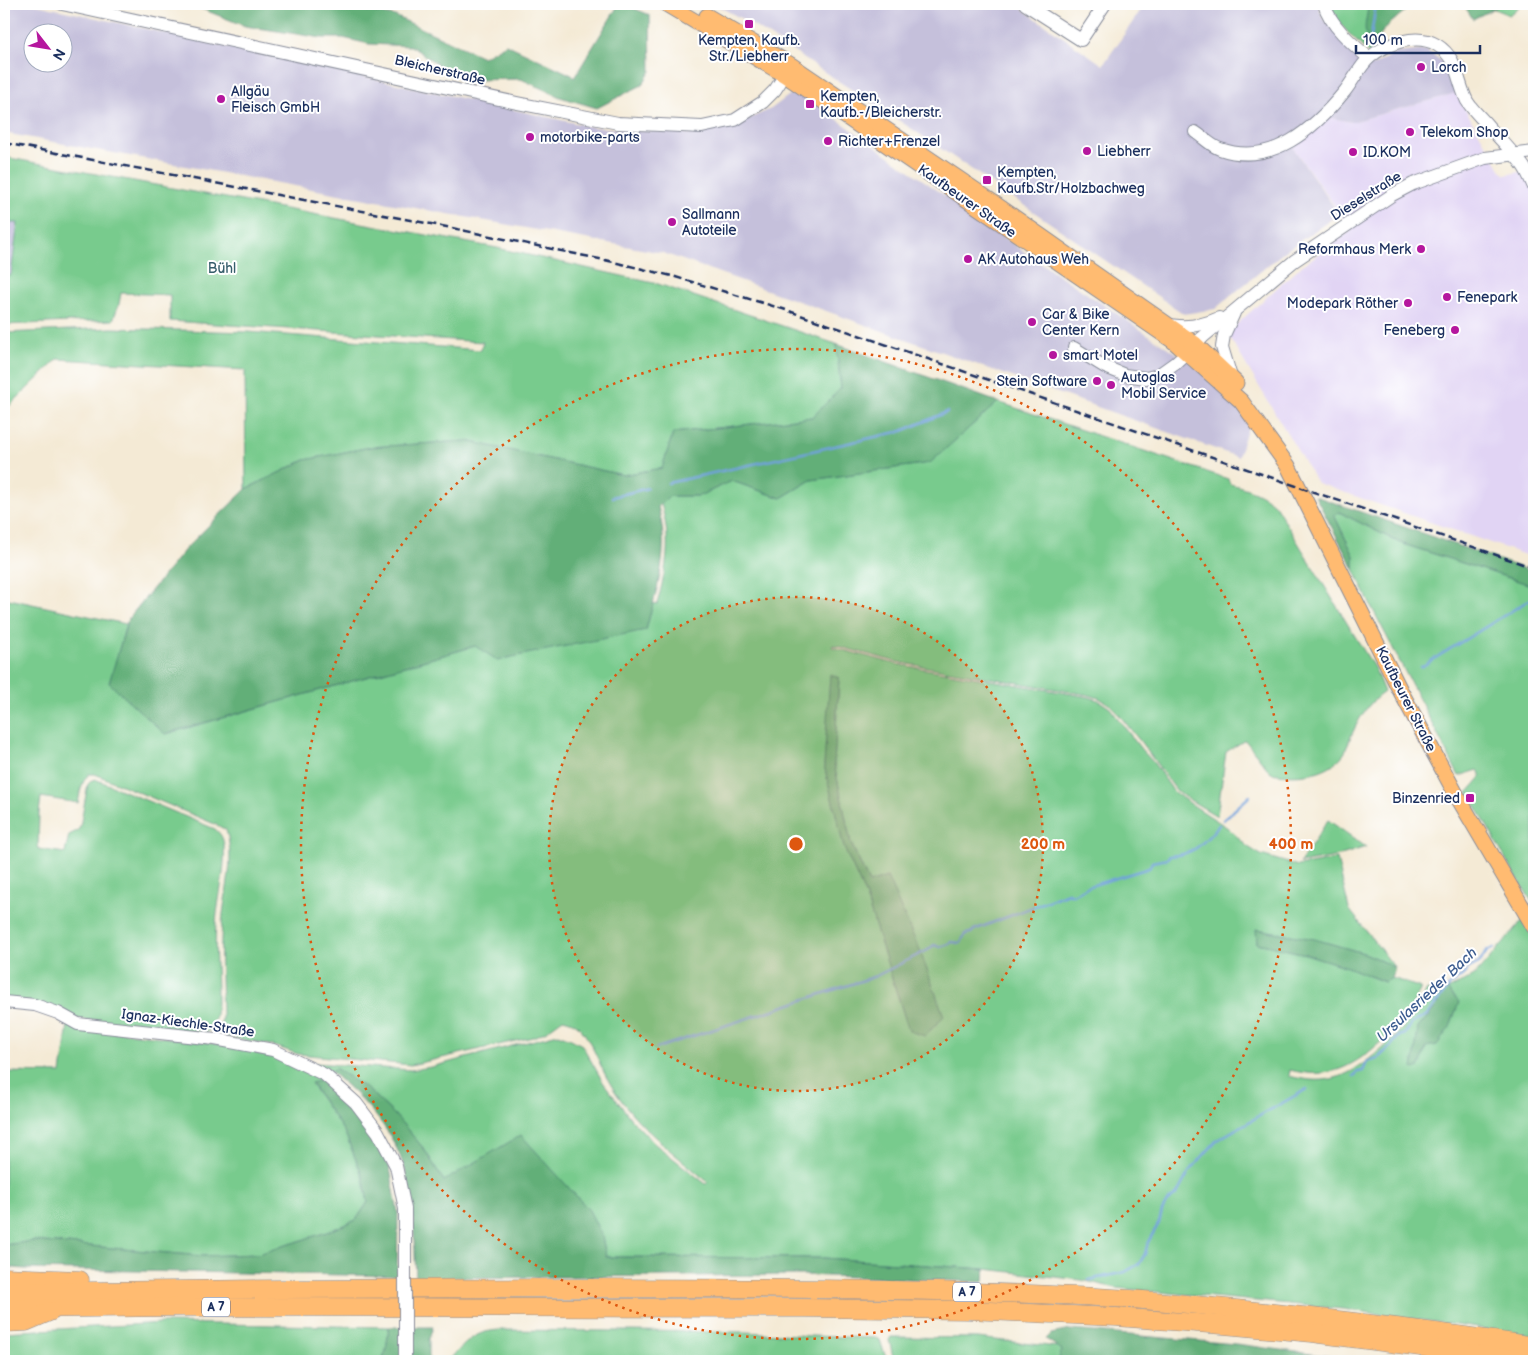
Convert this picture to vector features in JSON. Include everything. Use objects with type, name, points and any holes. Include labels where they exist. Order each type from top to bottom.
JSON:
[{"type":"highway","points":[[4,1277],[129,1283],[154,1290]]},
{"type":"highway","name":"A 7","points":[[4,1292],[805,1288],[1116,1298],[1312,1316],[1534,1346]]},
{"type":"highway","name":"A 7","points":[[4,1323],[26,1322],[60,1308]]},
{"type":"highway","name":"A 7","points":[[4,1309],[804,1308],[970,1310],[1116,1317],[1312,1333],[1529,1361]]},
{"type":"main road","name":"Kaufbeurer Straße","points":[[666,4],[788,70],[970,186],[1096,276],[1169,325],[1241,401],[1288,466]]},
{"type":"main road","name":"Kaufbeurer Straße","points":[[684,4],[738,33],[788,70],[1191,348],[1231,378],[1276,436],[1288,466],[1400,690],[1457,796],[1534,927]]},
{"type":"street","name":"Bleicherstraße","points":[[62,4],[517,103],[618,123],[702,127],[735,120],[763,102],[788,70]]},
{"type":"street","points":[[1025,4],[1081,40],[1105,4]]},
{"type":"street","points":[[1324,4],[1326,11],[1336,25],[1369,58]]},
{"type":"street","points":[[1195,132],[1219,149],[1244,154],[1257,154],[1273,150],[1289,143],[1323,117],[1369,58],[1393,44],[1405,41],[1427,41],[1438,46],[1450,58],[1456,68],[1467,100],[1524,167],[1534,187]]},
{"type":"street","name":"Dieselstraße","points":[[1074,348],[1105,368],[1134,378],[1146,378],[1158,374],[1167,369],[1294,261],[1392,195],[1413,184],[1485,158],[1534,152]]},
{"type":"street","name":"Dieselstraße","points":[[1169,325],[1182,327],[1198,326],[1235,311]]},
{"type":"street","name":"Dieselstraße","points":[[1231,378],[1222,347],[1224,335],[1235,311]]},
{"type":"street","name":"Ignaz-Kiechle-Straße","points":[[4,1002],[35,1006],[58,1012],[78,1024],[215,1039],[273,1050],[326,1075],[356,1103],[378,1132],[396,1166],[405,1209],[405,1361]]},
{"type":"shaded area","points":[[4,4],[33,4],[593,127],[696,134],[730,127],[771,109],[796,90],[1023,251],[1213,378],[1251,418],[1238,457],[663,253],[4,133]]},
{"type":"shaded area","points":[[714,4],[1015,4],[1103,65],[1145,4],[1318,4],[1323,19],[1372,66],[1397,53],[1426,50],[1443,62],[1452,78],[1456,93],[1352,122],[1327,117],[1293,148],[1339,214],[1284,252],[1215,309],[1184,314],[912,129],[746,21]]},
{"type":"shaded area","points":[[1456,93],[1505,175],[1534,169],[1534,558],[1317,483],[1227,333],[1300,267],[1352,230],[1293,148],[1327,117],[1352,122]]},
{"type":"shaded area","points":[[4,223],[18,223],[11,275],[4,276]]},
{"type":"green space","points":[[177,4],[346,4],[347,7],[395,16],[483,57],[506,44],[572,75],[574,78],[619,4],[623,4],[650,15],[651,71],[642,85],[597,108],[560,97],[521,79],[472,80],[443,68],[411,46],[369,44],[343,38],[322,38],[245,26],[197,7]]},
{"type":"green space","points":[[1328,4],[1368,4],[1373,49],[1369,54],[1338,22]]},
{"type":"green space","points":[[1368,4],[1413,4],[1384,29],[1373,49],[1365,31]]},
{"type":"green space","points":[[1463,4],[1498,4],[1493,9],[1473,19]]},
{"type":"green space","points":[[1498,4],[1522,4],[1509,15],[1494,9]]},
{"type":"green space","name":"Bühl","points":[[4,157],[497,248],[658,284],[836,344],[841,388],[812,417],[673,433],[663,468],[623,475],[467,441],[370,447],[305,460],[246,489],[245,370],[58,359],[4,411],[4,333],[112,328],[248,332],[481,350],[483,342],[170,321],[170,295],[121,293],[113,320],[4,325],[4,276],[11,275],[18,223],[4,223]]},
{"type":"green space","points":[[836,344],[998,402],[930,463],[811,480],[781,498],[732,481],[699,496],[670,496],[658,507],[662,523],[663,554],[658,584],[646,630],[497,660],[475,646],[165,734],[109,683],[128,619],[187,547],[246,489],[305,460],[370,447],[467,441],[623,475],[662,468],[673,433],[812,417],[841,388]]},
{"type":"green space","points":[[998,402],[1228,479],[1230,484],[1254,491],[1275,505],[1375,669],[1384,692],[1372,702],[1363,714],[1343,755],[1336,762],[1319,771],[1300,775],[1271,773],[1245,740],[1226,752],[1217,816],[1176,790],[1112,706],[1099,698],[897,662],[833,645],[832,647],[896,664],[1098,700],[1110,708],[1174,792],[1228,828],[1248,847],[1261,855],[1298,866],[1337,859],[1349,909],[1395,968],[1367,954],[1314,939],[1257,929],[1257,943],[1306,954],[1347,967],[1384,982],[1392,978],[1421,988],[1407,1014],[1396,1027],[1375,1047],[1355,1062],[1325,1073],[1303,1073],[1290,1070],[1289,1076],[1316,1080],[1328,1079],[1339,1077],[1359,1067],[1395,1036],[1412,1016],[1427,990],[1440,994],[1437,1006],[1418,1028],[1417,1038],[1426,1046],[1459,1002],[1448,990],[1475,975],[1523,920],[1534,936],[1534,1336],[1343,1309],[1116,1288],[1081,1280],[985,1269],[824,1258],[606,1257],[602,1236],[444,1181],[424,1149],[395,1115],[367,1089],[335,1068],[331,1072],[315,1063],[411,1070],[431,1067],[558,1034],[582,1045],[603,1082],[631,1119],[655,1144],[706,1184],[708,1182],[653,1135],[628,1108],[607,1078],[588,1040],[579,1027],[573,1022],[563,1019],[545,1032],[533,1037],[411,1065],[298,1054],[274,1046],[221,1035],[219,1031],[222,1018],[221,937],[230,865],[229,842],[226,830],[95,774],[89,774],[84,781],[78,803],[41,797],[38,849],[65,853],[69,835],[80,827],[88,784],[95,779],[215,829],[223,840],[223,874],[215,941],[217,1001],[215,1020],[207,1032],[78,1019],[4,998],[4,598],[126,624],[110,683],[166,734],[475,646],[646,630],[653,603],[657,604],[666,566],[667,542],[661,504],[670,496],[699,496],[732,481],[781,498],[811,480],[929,463]],"holes":[[[839,678],[834,764],[851,843],[869,883],[887,877],[909,1030],[865,894],[844,847],[824,765]]]},
{"type":"green space","points":[[1315,496],[1534,572],[1534,587],[1400,543],[1339,512],[1334,515],[1354,556],[1354,569]]},
{"type":"green space","points":[[1339,512],[1400,543],[1534,587],[1534,905],[1468,792],[1482,776],[1478,770],[1459,776],[1370,604],[1354,569],[1354,556],[1334,515]]},
{"type":"green space","points":[[830,674],[839,678],[834,764],[851,843],[869,883],[887,877],[920,951],[944,1016],[925,1036],[909,1031],[865,894],[844,848],[824,765]]},
{"type":"green space","points":[[1328,820],[1366,847],[1335,857],[1300,863]]},
{"type":"green space","points":[[1256,929],[1314,939],[1367,954],[1395,968],[1392,978],[1385,982],[1306,954],[1257,943]]},
{"type":"green space","points":[[1448,990],[1459,1002],[1450,1027],[1437,1045],[1426,1047],[1420,1067],[1413,1069],[1418,1028],[1437,1006],[1440,994]]},
{"type":"green space","points":[[68,1025],[215,1044],[271,1054],[298,1065],[321,1080],[311,1084],[345,1133],[363,1177],[368,1202],[356,1220],[327,1232],[259,1254],[202,1256],[33,1241],[4,1245],[4,1072],[61,1073]]},
{"type":"green space","points":[[335,1068],[367,1089],[395,1115],[424,1149],[444,1181],[521,1135],[589,1210],[602,1236],[606,1257],[824,1258],[985,1269],[984,1282],[802,1275],[416,1278],[412,1206],[403,1164],[382,1124],[364,1102],[331,1072]]},
{"type":"green space","points":[[321,1080],[353,1108],[374,1138],[390,1168],[398,1212],[397,1276],[25,1269],[4,1267],[4,1245],[33,1241],[202,1256],[258,1254],[327,1232],[356,1220],[368,1202],[363,1177],[345,1133],[311,1083]]},
{"type":"green space","points":[[163,1323],[389,1327],[386,1351],[382,1361],[4,1361],[4,1332]]},
{"type":"green space","points":[[389,1327],[433,1327],[429,1339],[429,1361],[382,1361],[386,1351]]},
{"type":"green space","points":[[499,1330],[746,1332],[875,1338],[880,1340],[887,1361],[447,1361],[475,1336]]},
{"type":"green space","points":[[1070,1330],[1236,1344],[1364,1361],[1058,1361],[1062,1350],[1046,1339],[1051,1334]]},
{"type":"green space","points":[[891,1337],[978,1338],[1058,1347],[1063,1350],[1058,1361],[894,1361],[889,1340]]},
{"type":"waterway","points":[[1371,36],[1376,4]]},
{"type":"waterway","points":[[668,483],[902,431],[947,412]]},
{"type":"waterway","points":[[612,497],[648,488]]},
{"type":"waterway","points":[[1421,667],[1534,597]]},
{"type":"waterway","points":[[1223,820],[1250,796]]},
{"type":"waterway","points":[[657,1048],[876,976],[928,950],[934,945],[940,947],[951,942],[961,943],[965,934],[971,933],[974,930],[1068,893],[1073,895],[1087,887],[1149,868],[1152,862],[1186,853],[1198,847],[1219,825]]},
{"type":"waterway","name":"Ursulasrieder Bach","points":[[1354,1076],[1358,1072],[1363,1071],[1367,1062],[1378,1058],[1399,1036],[1405,1034],[1411,1024],[1427,1015],[1450,985],[1469,968],[1479,963],[1487,951],[1494,948]]},
{"type":"waterway","name":"Ursulasrieder Bach","points":[[1089,1280],[1125,1272],[1139,1264],[1167,1202],[1177,1194],[1189,1172],[1217,1140],[1307,1089]]},
{"type":"railway","points":[[4,143],[452,228],[672,276],[783,309],[1534,568]]},
{"type":"place","name":"Kempten, Kaufb. Str./Liebherr","points":[[749,24]]},
{"type":"place","name":"Lorch","points":[[1421,67]]},
{"type":"place","name":"Allgäu Fleisch GmbH","points":[[221,99]]},
{"type":"place","name":"Kempten, Kaufb.-/Bleicherstr.","points":[[810,104]]},
{"type":"place","name":"Telekom Shop","points":[[1410,132]]},
{"type":"place","name":"motorbike-parts","points":[[530,137]]},
{"type":"place","name":"Richter+Frenzel","points":[[828,141]]},
{"type":"place","name":"Liebherr","points":[[1087,151]]},
{"type":"place","name":"ID.KOM","points":[[1353,152]]},
{"type":"place","name":"Kempten, Kaufb.Str/Holzbachweg","points":[[987,180]]},
{"type":"place","name":"Sallmann Autoteile","points":[[672,222]]},
{"type":"place","name":"Reformhaus Merk","points":[[1421,249]]},
{"type":"place","name":"AK Autohaus Weh","points":[[968,259]]},
{"type":"place","name":"Fenepark","points":[[1447,297]]},
{"type":"place","name":"Modepark Röther","points":[[1408,303]]},
{"type":"place","name":"Car & Bike Center Kern","points":[[1032,322]]},
{"type":"place","name":"Feneberg","points":[[1455,330]]},
{"type":"place","name":"smart Motel","points":[[1053,355]]},
{"type":"place","name":"Stein Software","points":[[1097,381]]},
{"type":"place","name":"Autoglas Mobil Service","points":[[1111,385]]},
{"type":"place","name":"Binzenried","points":[[1470,798]]}]
